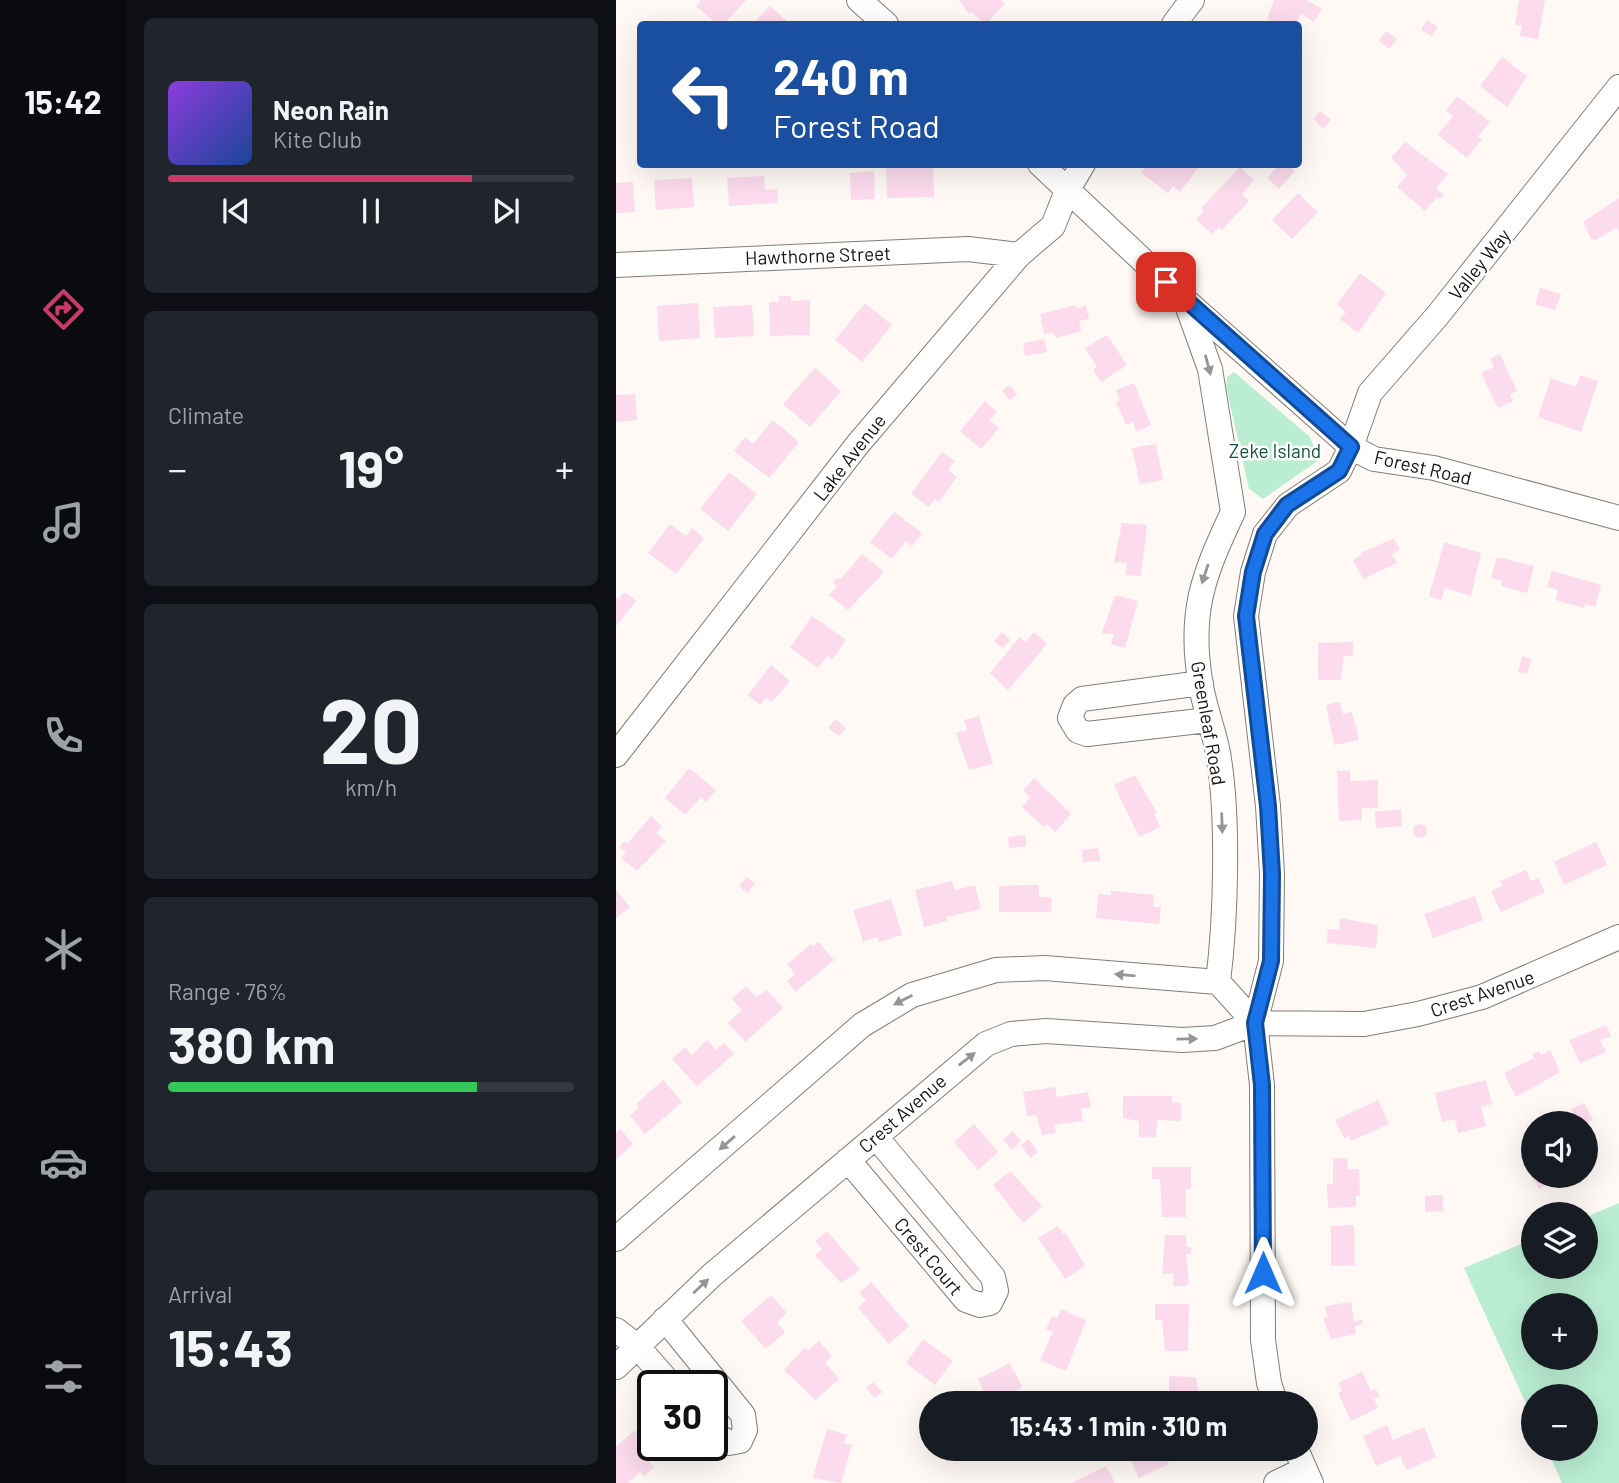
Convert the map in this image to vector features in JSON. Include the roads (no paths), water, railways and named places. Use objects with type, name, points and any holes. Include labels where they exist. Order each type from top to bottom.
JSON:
[{"type":"street","points":[[859,0],[883,21]]},
{"type":"street","points":[[1176,21],[1192,0]]},
{"type":"street","name":"Valley Way","points":[[1351,447],[1370,393],[1499,240],[1619,87]]},
{"type":"street","name":"Forest Road","points":[[1044,168],[1186,301],[1351,447],[1374,459],[1434,468],[1619,518]]},
{"type":"street","name":"Lake Avenue","points":[[616,755],[858,444],[1019,256],[1053,226],[1067,191],[1081,168]]},
{"type":"street","name":"Hawthorne Street","points":[[616,265],[968,249],[1019,256]]},
{"type":"street","points":[[1186,301],[1210,369],[1233,512],[1265,534]]},
{"type":"street","points":[[1272,1391],[1263,1340],[1262,1085],[1255,1023],[1271,961],[1272,874],[1268,806],[1246,616],[1253,572],[1265,534],[1287,505],[1339,471],[1351,447]]},
{"type":"street","name":"Greenleaf Road","points":[[1218,982],[1222,950],[1222,803],[1218,752],[1200,683],[1196,630],[1198,600],[1206,569],[1233,512]]},
{"type":"street","points":[[1200,683],[1082,699],[1075,705],[1070,718],[1077,731],[1087,734],[1208,720]]},
{"type":"street","name":"Crest Avenue","points":[[616,1367],[712,1275],[986,1044],[1011,1034],[1046,1031],[1193,1040],[1215,1038],[1255,1023],[1363,1024],[1418,1014],[1482,997],[1619,937]]},
{"type":"street","points":[[616,1239],[862,1025],[912,995],[996,970],[1045,968],[1218,982],[1255,1023]]},
{"type":"street","name":"Crest Court","points":[[848,1160],[966,1300],[980,1305],[990,1303],[996,1291],[993,1278],[876,1137]]},
{"type":"street","points":[[665,1319],[706,1370]]},
{"type":"street","points":[[616,1330],[637,1346],[658,1370]]},
{"type":"street","points":[[728,1397],[743,1415],[745,1430],[740,1441],[728,1442]]},
{"type":"street","points":[[1276,1483],[1304,1467]]},
{"type":"park label","name":"Zeke Island","points":[[1275,450]]}]
